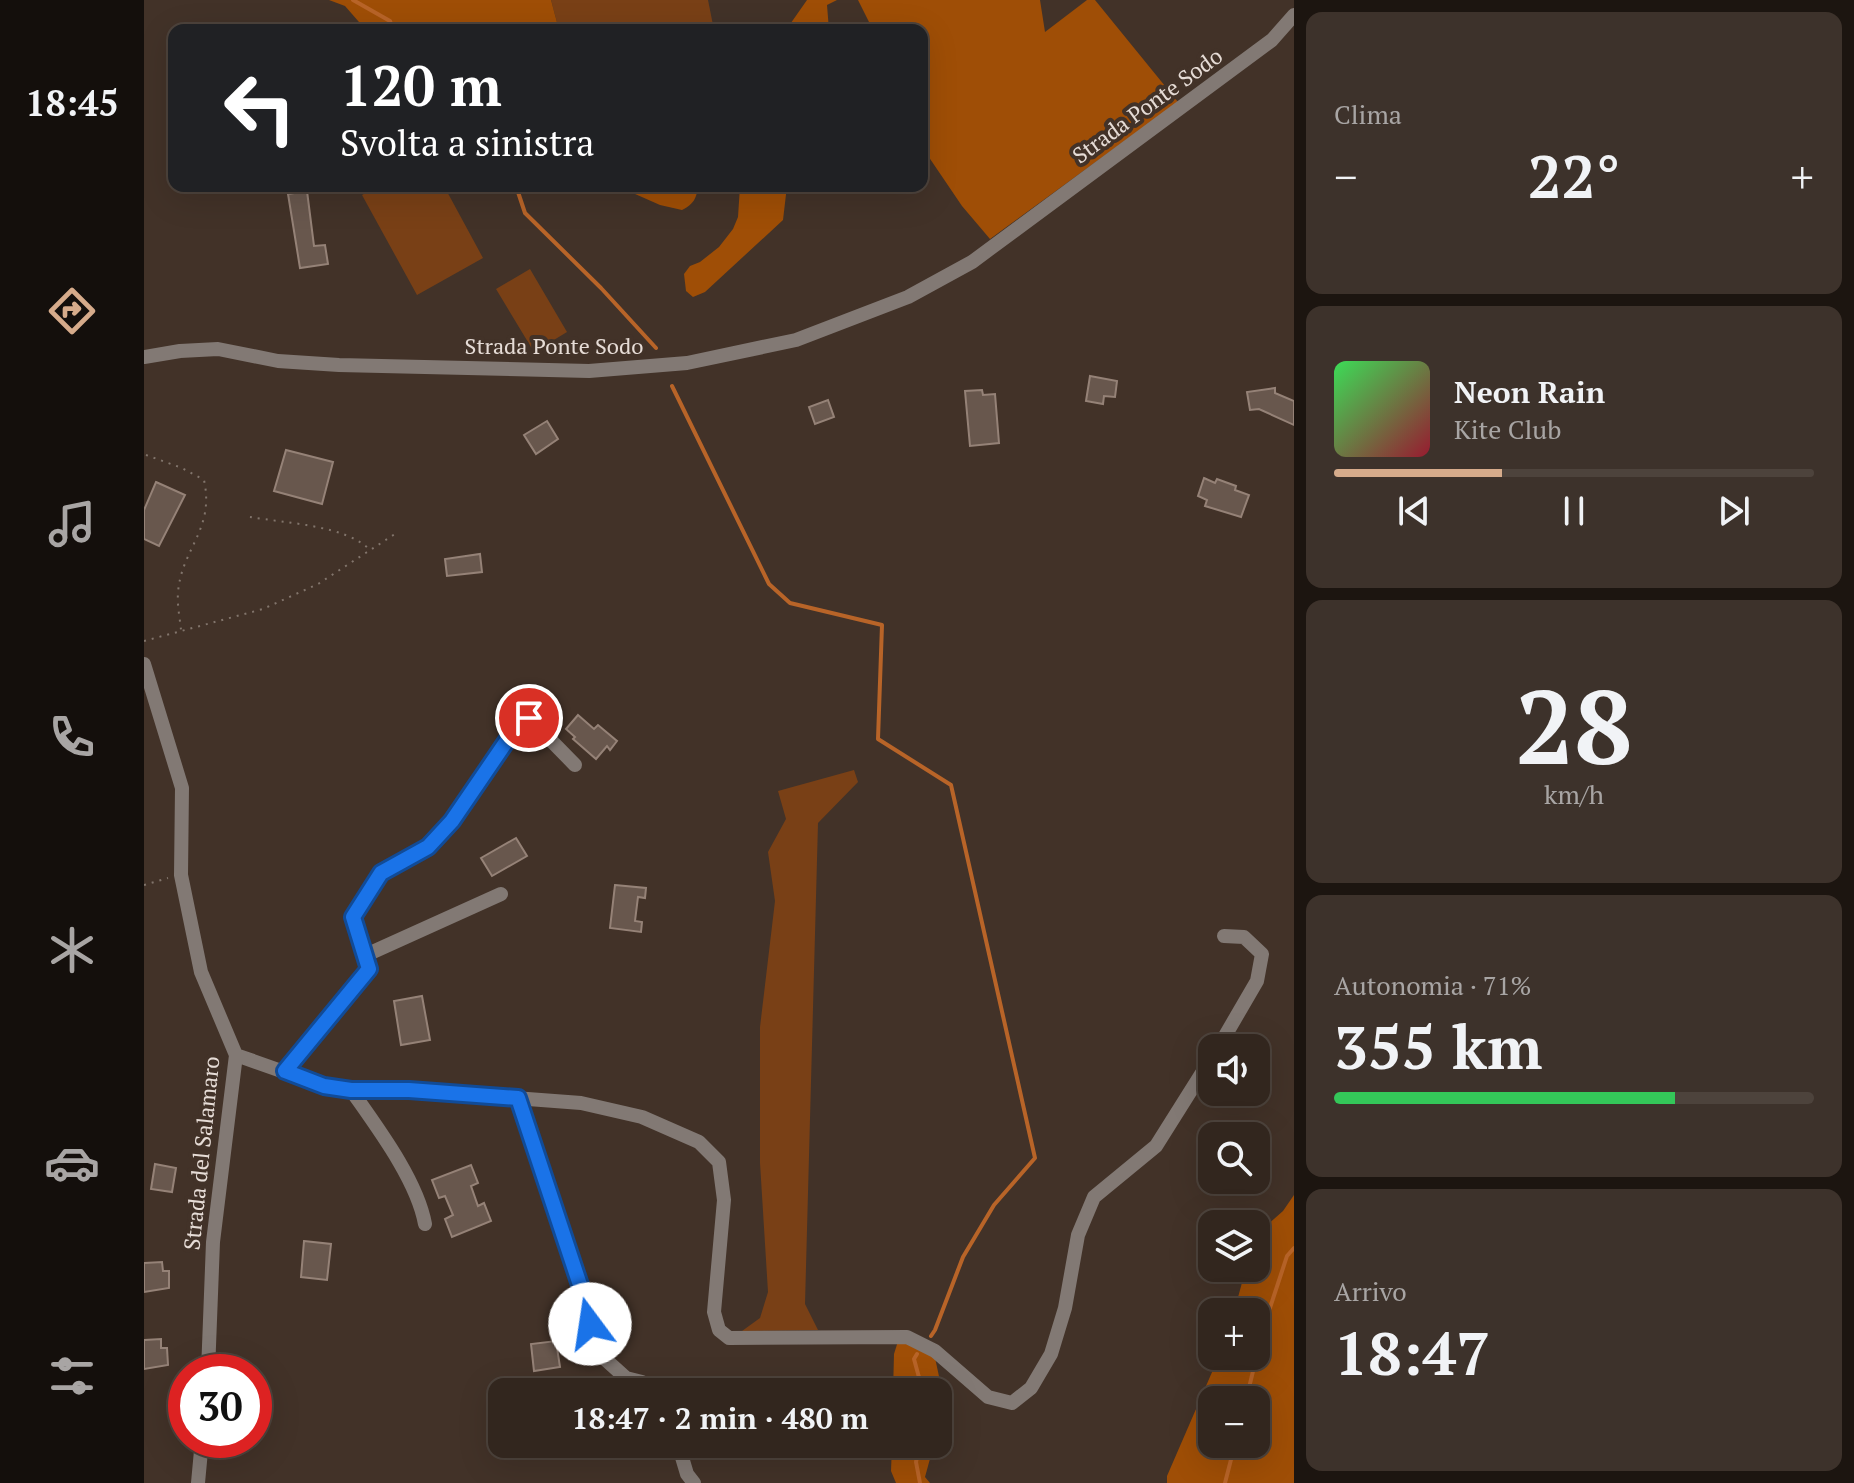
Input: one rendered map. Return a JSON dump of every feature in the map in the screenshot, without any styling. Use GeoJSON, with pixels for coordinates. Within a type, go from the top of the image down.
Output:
{"type":"FeatureCollection","features":[{"type":"Feature","properties":{"kind":"street","name":"Strada Ponte Sodo"},"geometry":{"type":"LineString","coordinates":[[144,357],[218,349],[278,361],[339,365],[589,371],[687,363],[796,340],[908,297],[972,262],[1272,40],[1294,15]]}},
{"type":"Feature","properties":{"kind":"street","name":"Strada del Salamaro"},"geometry":{"type":"LineString","coordinates":[[144,664],[182,788],[181,875],[201,972],[236,1055],[213,1242],[209,1354]]}},
{"type":"Feature","properties":{"kind":"street"},"geometry":{"type":"LineString","coordinates":[[285,1071],[369,969],[353,917],[363,899],[381,873],[428,847],[452,821],[521,720],[529,718],[575,765]]}},
{"type":"Feature","properties":{"kind":"street"},"geometry":{"type":"LineString","coordinates":[[366,955],[501,894]]}},
{"type":"Feature","properties":{"kind":"street"},"geometry":{"type":"LineString","coordinates":[[1224,936],[1244,937],[1262,954],[1257,981],[1226,1034]]}},
{"type":"Feature","properties":{"kind":"street"},"geometry":{"type":"LineString","coordinates":[[236,1055],[324,1086],[351,1090],[409,1090],[581,1103],[642,1117],[699,1142],[719,1162],[724,1200],[714,1312],[719,1330],[729,1338],[907,1337],[935,1351],[988,1397],[1012,1403],[1031,1388],[1051,1354],[1065,1308],[1078,1235],[1094,1197],[1156,1146],[1198,1079]]}},
{"type":"Feature","properties":{"kind":"street"},"geometry":{"type":"LineString","coordinates":[[351,1090],[378,1128],[421,1204],[425,1224]]}},
{"type":"Feature","properties":{"kind":"street"},"geometry":{"type":"LineString","coordinates":[[518,1098],[584,1297],[595,1350],[626,1378]]}},
{"type":"Feature","properties":{"kind":"street"},"geometry":{"type":"LineString","coordinates":[[198,1483],[200,1458]]}},
{"type":"Feature","properties":{"kind":"street"},"geometry":{"type":"LineString","coordinates":[[682,1458],[687,1474],[694,1483]]}},
{"type":"Feature","properties":{"kind":"path"},"geometry":{"type":"LineString","coordinates":[[146,455],[204,480],[208,498],[204,526],[185,565],[178,593],[181,632]]}},
{"type":"Feature","properties":{"kind":"path"},"geometry":{"type":"LineString","coordinates":[[250,517],[359,539],[371,551]]}},
{"type":"Feature","properties":{"kind":"path"},"geometry":{"type":"LineString","coordinates":[[144,641],[263,609],[318,584],[398,532]]}},
{"type":"Feature","properties":{"kind":"path"},"geometry":{"type":"LineString","coordinates":[[144,885],[181,875]]}},
{"type":"Feature","properties":{"kind":"shaded area"},"geometry":{"type":"Polygon","coordinates":[[[329,0],[551,0],[557,24],[361,24],[345,6],[329,0]]]}},
{"type":"Feature","properties":{"kind":"shaded area"},"geometry":{"type":"Polygon","coordinates":[[[551,0],[708,0],[713,24],[557,24],[551,0]]]}},
{"type":"Feature","properties":{"kind":"shaded area"},"geometry":{"type":"Polygon","coordinates":[[[807,0],[837,0],[827,5],[829,24],[790,24],[807,0]]]}},
{"type":"Feature","properties":{"kind":"shaded area"},"geometry":{"type":"Polygon","coordinates":[[[858,0],[1040,0],[1045,32],[1087,0],[1095,0],[1178,102],[990,239],[962,206],[928,156],[928,24],[870,24],[858,0]]]}},
{"type":"Feature","properties":{"kind":"shaded area"},"geometry":{"type":"Polygon","coordinates":[[[367,192],[447,192],[483,258],[417,295],[362,195],[367,192]]]}},
{"type":"Feature","properties":{"kind":"shaded area"},"geometry":{"type":"Polygon","coordinates":[[[631,192],[697,192],[694,201],[682,210],[660,205],[631,192]]]}},
{"type":"Feature","properties":{"kind":"shaded area"},"geometry":{"type":"Polygon","coordinates":[[[740,192],[786,192],[783,220],[705,292],[693,297],[686,291],[684,274],[690,266],[719,247],[738,217],[740,192]]]}},
{"type":"Feature","properties":{"kind":"shaded area"},"geometry":{"type":"Polygon","coordinates":[[[530,269],[567,332],[534,352],[496,289],[530,269]]]}},
{"type":"Feature","properties":{"kind":"shaded area"},"geometry":{"type":"Polygon","coordinates":[[[854,770],[858,782],[818,823],[805,1304],[818,1330],[742,1331],[760,1318],[768,1292],[760,1163],[760,1027],[775,901],[768,852],[786,819],[778,791],[854,770]]]}},
{"type":"Feature","properties":{"kind":"shaded area"},"geometry":{"type":"Polygon","coordinates":[[[1294,1195],[1294,1483],[1167,1483],[1167,1476],[1198,1404],[1198,1458],[1270,1458],[1270,1386],[1206,1386],[1213,1370],[1270,1370],[1270,1298],[1238,1298],[1242,1282],[1270,1282],[1270,1223],[1294,1195]]]}},
{"type":"Feature","properties":{"kind":"shaded area"},"geometry":{"type":"Polygon","coordinates":[[[899,1338],[934,1353],[939,1378],[893,1378],[894,1354],[899,1338]]]}},
{"type":"Feature","properties":{"kind":"shaded area"},"geometry":{"type":"Polygon","coordinates":[[[891,1458],[930,1458],[925,1477],[930,1483],[896,1483],[891,1471],[891,1458]]]}},
{"type":"Feature","properties":{"kind":"building"},"geometry":{"type":"Polygon","coordinates":[[[307,192],[314,246],[325,245],[328,264],[300,268],[288,194],[307,192]]]}},
{"type":"Feature","properties":{"kind":"building"},"geometry":{"type":"Polygon","coordinates":[[[1090,376],[1117,381],[1115,397],[1104,396],[1103,404],[1086,401],[1090,376]]]}},
{"type":"Feature","properties":{"kind":"building"},"geometry":{"type":"Polygon","coordinates":[[[1275,388],[1275,393],[1294,401],[1294,425],[1259,409],[1250,410],[1247,392],[1275,388]]]}},
{"type":"Feature","properties":{"kind":"building"},"geometry":{"type":"Polygon","coordinates":[[[982,390],[983,395],[995,394],[999,443],[970,446],[965,391],[982,390]]]}},
{"type":"Feature","properties":{"kind":"building"},"geometry":{"type":"Polygon","coordinates":[[[828,400],[834,417],[815,424],[809,407],[828,400]]]}},
{"type":"Feature","properties":{"kind":"building"},"geometry":{"type":"Polygon","coordinates":[[[547,421],[558,439],[536,454],[524,435],[547,421]]]}},
{"type":"Feature","properties":{"kind":"building"},"geometry":{"type":"Polygon","coordinates":[[[286,450],[333,462],[322,504],[274,491],[286,450]]]}},
{"type":"Feature","properties":{"kind":"building"},"geometry":{"type":"Polygon","coordinates":[[[1204,478],[1236,486],[1235,490],[1249,495],[1241,517],[1205,506],[1207,500],[1198,496],[1204,478]]]}},
{"type":"Feature","properties":{"kind":"building"},"geometry":{"type":"Polygon","coordinates":[[[156,482],[185,495],[159,546],[144,539],[144,510],[156,482]]]}},
{"type":"Feature","properties":{"kind":"building"},"geometry":{"type":"Polygon","coordinates":[[[480,554],[482,572],[447,576],[445,559],[480,554]]]}},
{"type":"Feature","properties":{"kind":"building"},"geometry":{"type":"Polygon","coordinates":[[[578,715],[594,729],[598,725],[617,741],[610,750],[607,746],[596,759],[566,729],[578,715]]]}},
{"type":"Feature","properties":{"kind":"building"},"geometry":{"type":"Polygon","coordinates":[[[516,838],[527,856],[492,876],[481,858],[516,838]]]}},
{"type":"Feature","properties":{"kind":"building"},"geometry":{"type":"Polygon","coordinates":[[[615,885],[646,888],[645,898],[638,897],[635,921],[642,922],[641,932],[610,928],[615,885]]]}},
{"type":"Feature","properties":{"kind":"building"},"geometry":{"type":"Polygon","coordinates":[[[422,996],[430,1040],[401,1045],[394,1001],[422,996]]]}},
{"type":"Feature","properties":{"kind":"building"},"geometry":{"type":"Polygon","coordinates":[[[155,1164],[176,1168],[172,1192],[151,1189],[155,1164]]]}},
{"type":"Feature","properties":{"kind":"building"},"geometry":{"type":"Polygon","coordinates":[[[471,1165],[478,1183],[471,1186],[478,1206],[484,1203],[491,1221],[452,1237],[445,1219],[453,1215],[445,1196],[439,1198],[432,1180],[471,1165]]]}},
{"type":"Feature","properties":{"kind":"building"},"geometry":{"type":"Polygon","coordinates":[[[304,1241],[331,1244],[327,1280],[301,1277],[304,1241]]]}},
{"type":"Feature","properties":{"kind":"building"},"geometry":{"type":"Polygon","coordinates":[[[162,1262],[163,1271],[169,1271],[169,1288],[144,1292],[144,1263],[162,1262]]]}},
{"type":"Feature","properties":{"kind":"building"},"geometry":{"type":"Polygon","coordinates":[[[161,1339],[161,1348],[167,1348],[168,1365],[144,1369],[144,1340],[161,1339]]]}},
{"type":"Feature","properties":{"kind":"building"},"geometry":{"type":"Polygon","coordinates":[[[556,1341],[560,1367],[534,1371],[531,1344],[556,1341]]]}},
{"type":"Feature","properties":{"kind":"waterway"},"geometry":{"type":"LineString","coordinates":[[353,0],[391,24]]}},
{"type":"Feature","properties":{"kind":"waterway"},"geometry":{"type":"LineString","coordinates":[[518,192],[525,213],[656,348]]}},
{"type":"Feature","properties":{"kind":"waterway"},"geometry":{"type":"LineString","coordinates":[[672,386],[769,584],[790,603],[882,625],[878,739],[951,785],[1035,1158],[994,1205],[963,1257],[931,1336]]}},
{"type":"Feature","properties":{"kind":"waterway"},"geometry":{"type":"LineString","coordinates":[[1249,1386],[1264,1326],[1287,1256],[1294,1248]]}},
{"type":"Feature","properties":{"kind":"waterway"},"geometry":{"type":"LineString","coordinates":[[917,1354],[914,1359],[919,1378]]}},
{"type":"Feature","properties":{"kind":"waterway"},"geometry":{"type":"LineString","coordinates":[[917,1458],[920,1483]]}},
{"type":"Feature","properties":{"kind":"waterway"},"geometry":{"type":"LineString","coordinates":[[1225,1483],[1231,1458]]}},
{"type":"Feature","properties":{"kind":"route"},"geometry":{"type":"LineString","coordinates":[[529,718],[521,720],[452,821],[428,847],[381,873],[363,899],[353,917],[369,969],[285,1071],[324,1086],[351,1090],[409,1090],[518,1098],[584,1297],[590,1324]]}}]}
